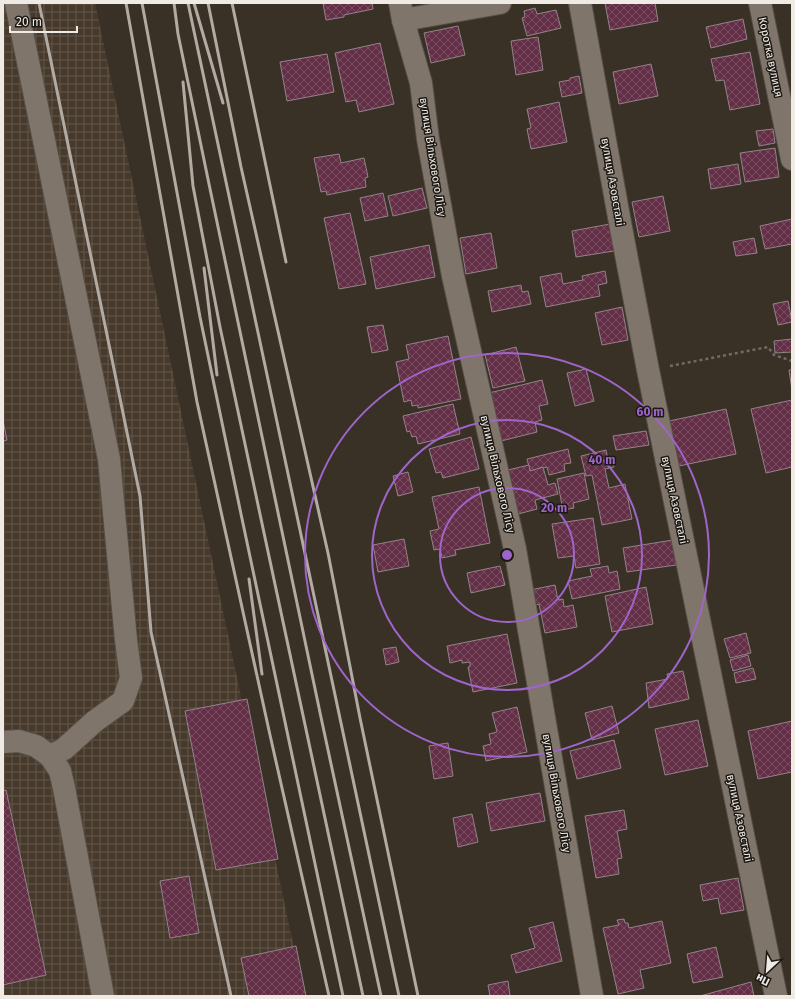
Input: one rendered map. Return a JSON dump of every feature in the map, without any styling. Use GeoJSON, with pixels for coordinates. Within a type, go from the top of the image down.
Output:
{"type":"FeatureCollection","features":[{"type":"Feature","properties":{"kind":"street"},"geometry":{"type":"LineString","coordinates":[[16,3],[109,459],[131,678],[123,700],[95,721],[64,749],[50,756]]}},
{"type":"Feature","properties":{"kind":"street"},"geometry":{"type":"LineString","coordinates":[[402,12],[500,3]]}},
{"type":"Feature","properties":{"kind":"street","name":"вулиця Азовсталі"},"geometry":{"type":"LineString","coordinates":[[580,3],[648,370],[776,996]]}},
{"type":"Feature","properties":{"kind":"street","name":"Коротка вулиця"},"geometry":{"type":"LineString","coordinates":[[760,3],[792,159]]}},
{"type":"Feature","properties":{"kind":"street","name":"вулиця Вільхового Лісу"},"geometry":{"type":"LineString","coordinates":[[402,12],[421,83],[428,139],[453,276],[515,549],[592,996]]}},
{"type":"Feature","properties":{"kind":"street"},"geometry":{"type":"LineString","coordinates":[[3,742],[19,741],[36,746],[50,756],[60,771],[103,996]]}},
{"type":"Feature","properties":{"kind":"path"},"geometry":{"type":"LineString","coordinates":[[648,370],[768,347],[774,355],[792,361]]}},
{"type":"Feature","properties":{"kind":"shaded area"},"geometry":{"type":"Polygon","coordinates":[[[3,3],[95,3],[304,996],[3,996],[3,3]]]}},
{"type":"Feature","properties":{"kind":"building"},"geometry":{"type":"Polygon","coordinates":[[[323,3],[372,3],[373,9],[326,20],[323,3]]]}},
{"type":"Feature","properties":{"kind":"building"},"geometry":{"type":"Polygon","coordinates":[[[605,3],[655,3],[658,21],[610,30],[605,3]]]}},
{"type":"Feature","properties":{"kind":"building"},"geometry":{"type":"Polygon","coordinates":[[[535,8],[537,14],[556,10],[561,28],[527,36],[522,18],[525,17],[524,11],[535,8]]]}},
{"type":"Feature","properties":{"kind":"building"},"geometry":{"type":"Polygon","coordinates":[[[743,19],[747,39],[711,48],[706,27],[743,19]]]}},
{"type":"Feature","properties":{"kind":"building"},"geometry":{"type":"Polygon","coordinates":[[[458,26],[465,55],[431,63],[424,33],[458,26]]]}},
{"type":"Feature","properties":{"kind":"building"},"geometry":{"type":"Polygon","coordinates":[[[538,37],[543,70],[516,75],[511,41],[538,37]]]}},
{"type":"Feature","properties":{"kind":"building"},"geometry":{"type":"Polygon","coordinates":[[[380,43],[394,104],[359,112],[356,100],[346,102],[335,53],[380,43]]]}},
{"type":"Feature","properties":{"kind":"building"},"geometry":{"type":"Polygon","coordinates":[[[750,52],[760,104],[730,110],[724,80],[716,81],[711,59],[750,52]]]}},
{"type":"Feature","properties":{"kind":"building"},"geometry":{"type":"Polygon","coordinates":[[[327,54],[334,92],[287,101],[280,62],[327,54]]]}},
{"type":"Feature","properties":{"kind":"building"},"geometry":{"type":"Polygon","coordinates":[[[651,64],[658,96],[619,104],[613,72],[651,64]]]}},
{"type":"Feature","properties":{"kind":"building"},"geometry":{"type":"Polygon","coordinates":[[[579,76],[582,93],[562,97],[559,82],[570,80],[570,78],[579,76]]]}},
{"type":"Feature","properties":{"kind":"building"},"geometry":{"type":"Polygon","coordinates":[[[559,102],[567,142],[531,149],[527,129],[531,128],[527,109],[559,102]]]}},
{"type":"Feature","properties":{"kind":"building"},"geometry":{"type":"Polygon","coordinates":[[[773,129],[775,143],[759,146],[756,131],[773,129]]]}},
{"type":"Feature","properties":{"kind":"building"},"geometry":{"type":"Polygon","coordinates":[[[775,148],[779,177],[745,182],[740,153],[775,148]]]}},
{"type":"Feature","properties":{"kind":"building"},"geometry":{"type":"Polygon","coordinates":[[[339,154],[341,163],[364,158],[368,177],[365,178],[366,187],[327,195],[326,191],[321,192],[314,158],[339,154]]]}},
{"type":"Feature","properties":{"kind":"building"},"geometry":{"type":"Polygon","coordinates":[[[738,164],[741,184],[711,189],[708,169],[738,164]]]}},
{"type":"Feature","properties":{"kind":"building"},"geometry":{"type":"Polygon","coordinates":[[[422,188],[427,208],[393,216],[388,196],[422,188]]]}},
{"type":"Feature","properties":{"kind":"building"},"geometry":{"type":"Polygon","coordinates":[[[383,193],[388,216],[365,221],[360,198],[383,193]]]}},
{"type":"Feature","properties":{"kind":"building"},"geometry":{"type":"Polygon","coordinates":[[[663,196],[670,231],[639,237],[632,202],[663,196]]]}},
{"type":"Feature","properties":{"kind":"building"},"geometry":{"type":"Polygon","coordinates":[[[350,213],[366,284],[339,289],[324,218],[350,213]]]}},
{"type":"Feature","properties":{"kind":"building"},"geometry":{"type":"Polygon","coordinates":[[[792,219],[792,244],[765,249],[760,226],[792,219]]]}},
{"type":"Feature","properties":{"kind":"building"},"geometry":{"type":"Polygon","coordinates":[[[610,224],[614,251],[576,257],[572,231],[610,224]]]}},
{"type":"Feature","properties":{"kind":"building"},"geometry":{"type":"Polygon","coordinates":[[[491,233],[497,268],[466,274],[460,238],[491,233]]]}},
{"type":"Feature","properties":{"kind":"building"},"geometry":{"type":"Polygon","coordinates":[[[754,238],[757,253],[736,256],[733,242],[754,238]]]}},
{"type":"Feature","properties":{"kind":"building"},"geometry":{"type":"Polygon","coordinates":[[[429,245],[435,277],[376,289],[370,257],[429,245]]]}},
{"type":"Feature","properties":{"kind":"building"},"geometry":{"type":"Polygon","coordinates":[[[605,271],[607,283],[598,285],[600,296],[546,307],[540,277],[561,273],[563,284],[583,280],[582,276],[605,271]]]}},
{"type":"Feature","properties":{"kind":"building"},"geometry":{"type":"Polygon","coordinates":[[[521,285],[522,292],[528,291],[531,304],[492,312],[488,291],[521,285]]]}},
{"type":"Feature","properties":{"kind":"building"},"geometry":{"type":"Polygon","coordinates":[[[788,301],[792,322],[778,325],[773,304],[788,301]]]}},
{"type":"Feature","properties":{"kind":"building"},"geometry":{"type":"Polygon","coordinates":[[[622,307],[628,340],[602,345],[595,313],[622,307]]]}},
{"type":"Feature","properties":{"kind":"building"},"geometry":{"type":"Polygon","coordinates":[[[383,325],[388,350],[372,353],[367,327],[383,325]]]}},
{"type":"Feature","properties":{"kind":"building"},"geometry":{"type":"Polygon","coordinates":[[[448,336],[461,399],[418,408],[418,405],[412,406],[411,400],[404,402],[396,362],[409,359],[406,345],[448,336]]]}},
{"type":"Feature","properties":{"kind":"building"},"geometry":{"type":"Polygon","coordinates":[[[792,339],[792,352],[775,353],[774,341],[792,339]]]}},
{"type":"Feature","properties":{"kind":"building"},"geometry":{"type":"Polygon","coordinates":[[[516,347],[525,381],[493,388],[485,355],[516,347]]]}},
{"type":"Feature","properties":{"kind":"building"},"geometry":{"type":"Polygon","coordinates":[[[586,369],[594,401],[575,406],[567,373],[586,369]]]}},
{"type":"Feature","properties":{"kind":"building"},"geometry":{"type":"Polygon","coordinates":[[[789,370],[792,370],[792,390],[789,370]]]}},
{"type":"Feature","properties":{"kind":"building"},"geometry":{"type":"Polygon","coordinates":[[[542,380],[548,404],[539,406],[542,420],[535,422],[537,432],[501,441],[489,393],[542,380]]]}},
{"type":"Feature","properties":{"kind":"building"},"geometry":{"type":"Polygon","coordinates":[[[792,400],[792,467],[766,473],[751,409],[792,400]]]}},
{"type":"Feature","properties":{"kind":"building"},"geometry":{"type":"Polygon","coordinates":[[[453,404],[460,434],[418,444],[416,436],[412,437],[410,431],[407,432],[403,416],[453,404]]]}},
{"type":"Feature","properties":{"kind":"building"},"geometry":{"type":"Polygon","coordinates":[[[726,409],[736,454],[679,466],[669,421],[726,409]]]}},
{"type":"Feature","properties":{"kind":"building"},"geometry":{"type":"Polygon","coordinates":[[[3,421],[7,440],[3,441],[3,421]]]}},
{"type":"Feature","properties":{"kind":"building"},"geometry":{"type":"Polygon","coordinates":[[[646,431],[649,445],[616,450],[613,436],[646,431]]]}},
{"type":"Feature","properties":{"kind":"building"},"geometry":{"type":"Polygon","coordinates":[[[471,437],[479,469],[443,478],[441,472],[436,473],[429,449],[471,437]]]}},
{"type":"Feature","properties":{"kind":"building"},"geometry":{"type":"Polygon","coordinates":[[[568,449],[571,463],[564,464],[565,471],[549,475],[547,467],[530,471],[527,459],[568,449]]]}},
{"type":"Feature","properties":{"kind":"building"},"geometry":{"type":"Polygon","coordinates":[[[606,450],[608,460],[612,459],[614,467],[605,469],[609,488],[625,484],[632,519],[602,525],[592,475],[586,476],[581,456],[606,450]]]}},
{"type":"Feature","properties":{"kind":"building"},"geometry":{"type":"Polygon","coordinates":[[[529,465],[530,471],[543,467],[548,485],[555,483],[558,494],[535,500],[537,509],[518,514],[508,470],[529,465]]]}},
{"type":"Feature","properties":{"kind":"building"},"geometry":{"type":"Polygon","coordinates":[[[408,472],[413,492],[398,496],[393,476],[408,472]]]}},
{"type":"Feature","properties":{"kind":"building"},"geometry":{"type":"Polygon","coordinates":[[[584,473],[589,499],[573,503],[574,508],[563,510],[557,479],[584,473]]]}},
{"type":"Feature","properties":{"kind":"building"},"geometry":{"type":"Polygon","coordinates":[[[479,487],[490,543],[455,550],[456,555],[442,558],[440,549],[434,550],[430,531],[439,529],[432,497],[479,487]]]}},
{"type":"Feature","properties":{"kind":"building"},"geometry":{"type":"Polygon","coordinates":[[[593,518],[600,564],[576,568],[574,556],[558,558],[552,524],[593,518]]]}},
{"type":"Feature","properties":{"kind":"building"},"geometry":{"type":"Polygon","coordinates":[[[404,539],[409,566],[378,572],[373,545],[404,539]]]}},
{"type":"Feature","properties":{"kind":"building"},"geometry":{"type":"Polygon","coordinates":[[[673,540],[676,565],[627,572],[623,548],[673,540]]]}},
{"type":"Feature","properties":{"kind":"building"},"geometry":{"type":"Polygon","coordinates":[[[500,566],[505,585],[471,593],[467,573],[500,566]]]}},
{"type":"Feature","properties":{"kind":"building"},"geometry":{"type":"Polygon","coordinates":[[[608,566],[609,573],[617,571],[620,589],[572,599],[568,581],[592,576],[590,569],[608,566]]]}},
{"type":"Feature","properties":{"kind":"building"},"geometry":{"type":"Polygon","coordinates":[[[555,585],[558,600],[563,599],[564,607],[573,605],[577,627],[545,633],[539,604],[533,606],[530,590],[555,585]]]}},
{"type":"Feature","properties":{"kind":"building"},"geometry":{"type":"Polygon","coordinates":[[[646,587],[653,624],[612,632],[605,596],[646,587]]]}},
{"type":"Feature","properties":{"kind":"building"},"geometry":{"type":"Polygon","coordinates":[[[746,633],[751,653],[730,658],[724,639],[746,633]]]}},
{"type":"Feature","properties":{"kind":"building"},"geometry":{"type":"Polygon","coordinates":[[[507,634],[517,683],[473,692],[468,667],[470,667],[470,662],[462,663],[462,660],[450,663],[447,646],[507,634]]]}},
{"type":"Feature","properties":{"kind":"building"},"geometry":{"type":"Polygon","coordinates":[[[396,647],[399,662],[386,665],[383,649],[396,647]]]}},
{"type":"Feature","properties":{"kind":"building"},"geometry":{"type":"Polygon","coordinates":[[[748,655],[751,666],[733,671],[730,660],[748,655]]]}},
{"type":"Feature","properties":{"kind":"building"},"geometry":{"type":"Polygon","coordinates":[[[753,668],[756,679],[736,683],[734,673],[753,668]]]}},
{"type":"Feature","properties":{"kind":"building"},"geometry":{"type":"Polygon","coordinates":[[[683,671],[689,699],[649,708],[646,683],[668,679],[667,674],[683,671]]]}},
{"type":"Feature","properties":{"kind":"building"},"geometry":{"type":"Polygon","coordinates":[[[247,699],[278,859],[216,870],[185,711],[247,699]]]}},
{"type":"Feature","properties":{"kind":"building"},"geometry":{"type":"Polygon","coordinates":[[[612,706],[619,733],[592,740],[585,713],[612,706]]]}},
{"type":"Feature","properties":{"kind":"building"},"geometry":{"type":"Polygon","coordinates":[[[517,707],[527,752],[486,761],[483,746],[491,744],[489,734],[497,732],[492,713],[517,707]]]}},
{"type":"Feature","properties":{"kind":"building"},"geometry":{"type":"Polygon","coordinates":[[[698,720],[708,766],[665,775],[655,729],[698,720]]]}},
{"type":"Feature","properties":{"kind":"building"},"geometry":{"type":"Polygon","coordinates":[[[792,721],[792,772],[758,779],[748,731],[792,721]]]}},
{"type":"Feature","properties":{"kind":"building"},"geometry":{"type":"Polygon","coordinates":[[[614,740],[621,768],[577,779],[570,751],[614,740]]]}},
{"type":"Feature","properties":{"kind":"building"},"geometry":{"type":"Polygon","coordinates":[[[448,743],[453,776],[434,779],[429,746],[448,743]]]}},
{"type":"Feature","properties":{"kind":"building"},"geometry":{"type":"Polygon","coordinates":[[[6,790],[46,975],[3,985],[3,791],[6,790]]]}},
{"type":"Feature","properties":{"kind":"building"},"geometry":{"type":"Polygon","coordinates":[[[540,793],[545,821],[491,831],[486,803],[540,793]]]}},
{"type":"Feature","properties":{"kind":"building"},"geometry":{"type":"Polygon","coordinates":[[[624,810],[627,829],[617,831],[622,858],[617,859],[619,874],[596,878],[585,816],[624,810]]]}},
{"type":"Feature","properties":{"kind":"building"},"geometry":{"type":"Polygon","coordinates":[[[472,814],[478,842],[458,847],[453,818],[472,814]]]}},
{"type":"Feature","properties":{"kind":"building"},"geometry":{"type":"Polygon","coordinates":[[[189,876],[199,933],[170,938],[160,881],[189,876]]]}},
{"type":"Feature","properties":{"kind":"building"},"geometry":{"type":"Polygon","coordinates":[[[738,878],[744,910],[721,914],[718,898],[703,901],[700,885],[738,878]]]}},
{"type":"Feature","properties":{"kind":"building"},"geometry":{"type":"Polygon","coordinates":[[[624,919],[625,923],[628,923],[629,928],[662,921],[671,963],[640,970],[644,988],[618,994],[603,928],[619,925],[617,920],[624,919]]]}},
{"type":"Feature","properties":{"kind":"building"},"geometry":{"type":"Polygon","coordinates":[[[553,922],[562,961],[516,973],[511,955],[535,948],[529,928],[553,922]]]}},
{"type":"Feature","properties":{"kind":"building"},"geometry":{"type":"Polygon","coordinates":[[[296,946],[306,996],[249,996],[241,958],[296,946]]]}},
{"type":"Feature","properties":{"kind":"building"},"geometry":{"type":"Polygon","coordinates":[[[716,947],[723,977],[693,983],[687,954],[716,947]]]}},
{"type":"Feature","properties":{"kind":"building"},"geometry":{"type":"Polygon","coordinates":[[[508,981],[510,996],[490,996],[488,985],[508,981]]]}},
{"type":"Feature","properties":{"kind":"building"},"geometry":{"type":"Polygon","coordinates":[[[751,982],[754,996],[700,996],[751,982]]]}},
{"type":"Feature","properties":{"kind":"railway"},"geometry":{"type":"LineString","coordinates":[[39,3],[140,496],[151,632],[231,996]]}},
{"type":"Feature","properties":{"kind":"railway"},"geometry":{"type":"LineString","coordinates":[[126,3],[197,402],[329,996]]}},
{"type":"Feature","properties":{"kind":"railway"},"geometry":{"type":"LineString","coordinates":[[142,3],[200,317],[343,996]]}},
{"type":"Feature","properties":{"kind":"railway"},"geometry":{"type":"LineString","coordinates":[[174,3],[178,34],[209,184],[381,996]]}},
{"type":"Feature","properties":{"kind":"railway"},"geometry":{"type":"LineString","coordinates":[[188,3],[399,996]]}},
{"type":"Feature","properties":{"kind":"railway"},"geometry":{"type":"LineString","coordinates":[[194,3],[223,103]]}},
{"type":"Feature","properties":{"kind":"railway"},"geometry":{"type":"LineString","coordinates":[[208,3],[241,167],[328,553],[360,718],[418,996]]}},
{"type":"Feature","properties":{"kind":"railway"},"geometry":{"type":"LineString","coordinates":[[232,3],[286,262]]}},
{"type":"Feature","properties":{"kind":"railway"},"geometry":{"type":"LineString","coordinates":[[183,82],[193,186],[220,327],[363,996]]}},
{"type":"Feature","properties":{"kind":"railway"},"geometry":{"type":"LineString","coordinates":[[204,268],[217,375]]}},
{"type":"Feature","properties":{"kind":"railway"},"geometry":{"type":"LineString","coordinates":[[249,579],[262,674]]}}]}
